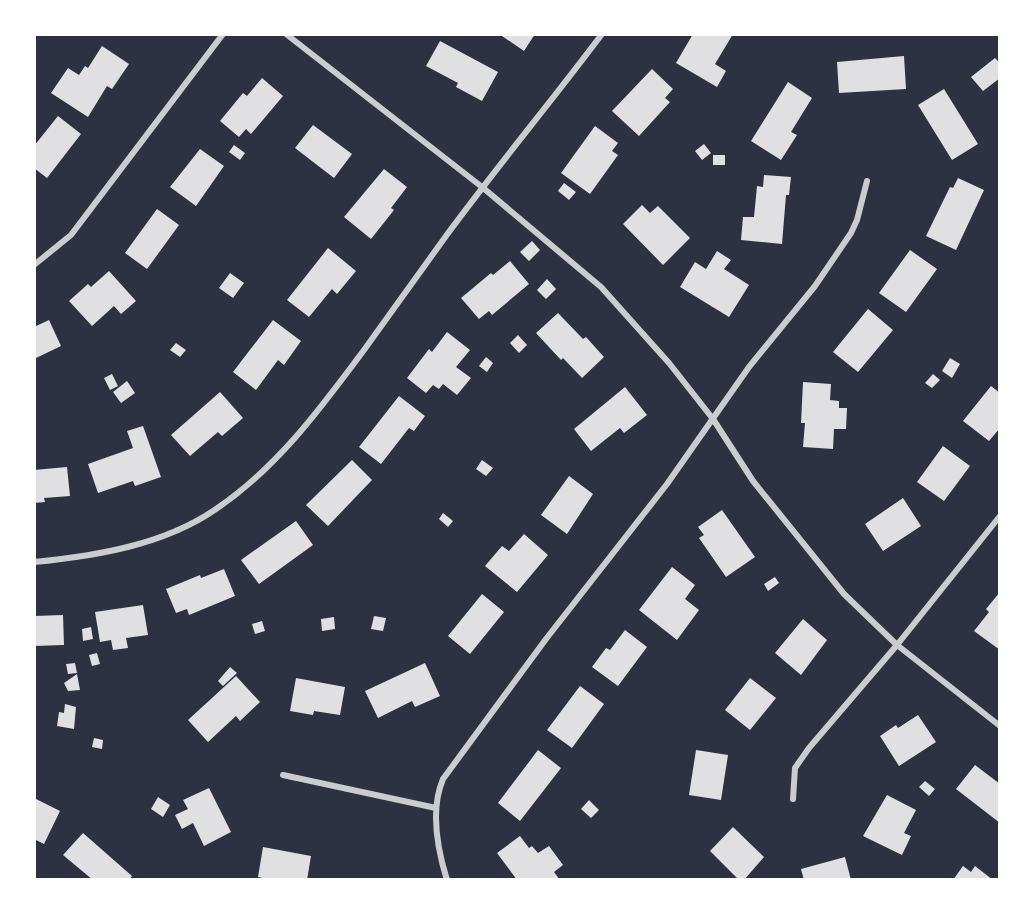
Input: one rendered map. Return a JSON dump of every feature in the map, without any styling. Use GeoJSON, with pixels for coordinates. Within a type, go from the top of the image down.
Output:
{"type":"FeatureCollection","features":[{"type":"Feature","properties":{"kind":"street"},"geometry":{"type":"LineString","coordinates":[[34,265],[71,235],[223,34]]}},
{"type":"Feature","properties":{"kind":"street"},"geometry":{"type":"LineString","coordinates":[[285,34],[482,187],[601,287],[669,363],[713,419],[753,481],[844,594],[897,645],[999,726]]}},
{"type":"Feature","properties":{"kind":"street"},"geometry":{"type":"LineString","coordinates":[[34,562],[61,560],[154,540],[179,530],[215,510],[253,482],[294,442],[343,379],[482,187],[602,34]]}},
{"type":"Feature","properties":{"kind":"street"},"geometry":{"type":"LineString","coordinates":[[447,879],[438,845],[436,808],[437,792],[443,779],[546,639],[667,484],[749,367],[815,286],[851,233],[857,220],[867,181]]}},
{"type":"Feature","properties":{"kind":"street"},"geometry":{"type":"LineString","coordinates":[[793,799],[795,768],[809,748],[897,645],[999,516]]}},
{"type":"Feature","properties":{"kind":"street"},"geometry":{"type":"LineString","coordinates":[[283,775],[436,808]]}},
{"type":"Feature","properties":{"kind":"building"},"geometry":{"type":"Polygon","coordinates":[[[499,34],[535,34],[524,51],[499,34]]]}},
{"type":"Feature","properties":{"kind":"building"},"geometry":{"type":"Polygon","coordinates":[[[693,34],[733,34],[715,64],[726,71],[717,87],[676,63],[693,34]]]}},
{"type":"Feature","properties":{"kind":"building"},"geometry":{"type":"Polygon","coordinates":[[[440,41],[498,72],[482,101],[456,87],[458,83],[426,66],[440,41]]]}},
{"type":"Feature","properties":{"kind":"building"},"geometry":{"type":"Polygon","coordinates":[[[102,46],[129,64],[112,89],[107,86],[88,117],[51,93],[68,68],[79,75],[85,66],[88,68],[102,46]]]}},
{"type":"Feature","properties":{"kind":"building"},"geometry":{"type":"Polygon","coordinates":[[[904,56],[906,89],[839,93],[837,62],[904,56]]]}},
{"type":"Feature","properties":{"kind":"building"},"geometry":{"type":"Polygon","coordinates":[[[995,58],[1000,63],[1000,78],[983,91],[971,77],[995,58]]]}},
{"type":"Feature","properties":{"kind":"building"},"geometry":{"type":"Polygon","coordinates":[[[652,69],[673,89],[665,98],[670,102],[639,136],[612,111],[652,69]]]}},
{"type":"Feature","properties":{"kind":"building"},"geometry":{"type":"Polygon","coordinates":[[[262,78],[283,96],[251,134],[246,129],[239,137],[220,121],[243,93],[247,96],[262,78]]]}},
{"type":"Feature","properties":{"kind":"building"},"geometry":{"type":"Polygon","coordinates":[[[788,82],[812,98],[791,132],[797,135],[781,160],[751,141],[788,82]]]}},
{"type":"Feature","properties":{"kind":"building"},"geometry":{"type":"Polygon","coordinates":[[[944,89],[978,144],[952,160],[918,105],[944,89]]]}},
{"type":"Feature","properties":{"kind":"building"},"geometry":{"type":"Polygon","coordinates":[[[58,116],[81,134],[47,178],[34,168],[34,146],[58,116]]]}},
{"type":"Feature","properties":{"kind":"building"},"geometry":{"type":"Polygon","coordinates":[[[313,125],[352,154],[334,178],[295,148],[313,125]]]}},
{"type":"Feature","properties":{"kind":"building"},"geometry":{"type":"Polygon","coordinates":[[[595,126],[618,143],[612,151],[618,155],[590,194],[561,173],[595,126]]]}},
{"type":"Feature","properties":{"kind":"building"},"geometry":{"type":"Polygon","coordinates":[[[704,144],[711,153],[702,160],[695,151],[704,144]]]}},
{"type":"Feature","properties":{"kind":"building"},"geometry":{"type":"Polygon","coordinates":[[[234,145],[245,153],[240,160],[229,152],[234,145]]]}},
{"type":"Feature","properties":{"kind":"building"},"geometry":{"type":"Polygon","coordinates":[[[200,149],[224,166],[196,206],[170,187],[200,149]]]}},
{"type":"Feature","properties":{"kind":"building"},"geometry":{"type":"Polygon","coordinates":[[[713,155],[725,155],[725,165],[713,165],[713,155]]]}},
{"type":"Feature","properties":{"kind":"building"},"geometry":{"type":"Polygon","coordinates":[[[384,169],[407,187],[391,208],[394,210],[371,239],[344,217],[384,169]]]}},
{"type":"Feature","properties":{"kind":"building"},"geometry":{"type":"Polygon","coordinates":[[[764,175],[791,177],[789,195],[786,195],[782,244],[741,240],[743,217],[754,217],[757,186],[763,187],[764,175]]]}},
{"type":"Feature","properties":{"kind":"building"},"geometry":{"type":"Polygon","coordinates":[[[958,178],[984,190],[956,250],[926,236],[950,187],[953,188],[958,178]]]}},
{"type":"Feature","properties":{"kind":"building"},"geometry":{"type":"Polygon","coordinates":[[[564,183],[576,192],[569,200],[558,191],[564,183]]]}},
{"type":"Feature","properties":{"kind":"building"},"geometry":{"type":"Polygon","coordinates":[[[642,205],[650,213],[658,206],[690,238],[663,265],[623,224],[642,205]]]}},
{"type":"Feature","properties":{"kind":"building"},"geometry":{"type":"Polygon","coordinates":[[[157,209],[179,225],[147,269],[125,253],[157,209]]]}},
{"type":"Feature","properties":{"kind":"building"},"geometry":{"type":"Polygon","coordinates":[[[532,241],[540,250],[529,261],[520,252],[532,241]]]}},
{"type":"Feature","properties":{"kind":"building"},"geometry":{"type":"Polygon","coordinates":[[[328,248],[356,271],[337,294],[332,289],[309,317],[287,300],[328,248]]]}},
{"type":"Feature","properties":{"kind":"building"},"geometry":{"type":"Polygon","coordinates":[[[910,250],[937,269],[906,312],[879,293],[910,250]]]}},
{"type":"Feature","properties":{"kind":"building"},"geometry":{"type":"Polygon","coordinates":[[[717,251],[731,260],[724,269],[749,285],[729,317],[680,287],[695,262],[706,269],[717,251]]]}},
{"type":"Feature","properties":{"kind":"building"},"geometry":{"type":"Polygon","coordinates":[[[510,261],[529,284],[492,315],[489,311],[479,319],[461,298],[491,273],[493,275],[510,261]]]}},
{"type":"Feature","properties":{"kind":"building"},"geometry":{"type":"Polygon","coordinates":[[[109,271],[136,301],[121,314],[114,306],[92,326],[69,301],[88,284],[91,287],[109,271]]]}},
{"type":"Feature","properties":{"kind":"building"},"geometry":{"type":"Polygon","coordinates":[[[230,273],[244,283],[233,298],[219,288],[230,273]]]}},
{"type":"Feature","properties":{"kind":"building"},"geometry":{"type":"Polygon","coordinates":[[[547,279],[556,289],[546,299],[537,290],[547,279]]]}},
{"type":"Feature","properties":{"kind":"building"},"geometry":{"type":"Polygon","coordinates":[[[868,309],[893,330],[858,372],[833,352],[868,309]]]}},
{"type":"Feature","properties":{"kind":"building"},"geometry":{"type":"Polygon","coordinates":[[[558,313],[583,339],[586,337],[604,357],[582,378],[563,358],[561,360],[536,333],[558,313]]]}},
{"type":"Feature","properties":{"kind":"building"},"geometry":{"type":"Polygon","coordinates":[[[49,320],[61,346],[34,359],[34,327],[49,320]]]}},
{"type":"Feature","properties":{"kind":"building"},"geometry":{"type":"Polygon","coordinates":[[[273,320],[301,341],[284,365],[278,360],[256,390],[233,372],[273,320]]]}},
{"type":"Feature","properties":{"kind":"building"},"geometry":{"type":"Polygon","coordinates":[[[447,332],[470,350],[456,367],[471,378],[457,395],[443,384],[439,389],[433,385],[426,393],[407,378],[429,349],[432,352],[447,332]]]}},
{"type":"Feature","properties":{"kind":"building"},"geometry":{"type":"Polygon","coordinates":[[[518,335],[527,345],[519,353],[510,343],[518,335]]]}},
{"type":"Feature","properties":{"kind":"building"},"geometry":{"type":"Polygon","coordinates":[[[176,343],[186,350],[180,357],[170,350],[176,343]]]}},
{"type":"Feature","properties":{"kind":"building"},"geometry":{"type":"Polygon","coordinates":[[[486,357],[493,363],[487,372],[479,366],[486,357]]]}},
{"type":"Feature","properties":{"kind":"building"},"geometry":{"type":"Polygon","coordinates":[[[950,358],[960,364],[952,378],[942,371],[950,358]]]}},
{"type":"Feature","properties":{"kind":"building"},"geometry":{"type":"Polygon","coordinates":[[[112,374],[118,386],[110,390],[104,378],[112,374]]]}},
{"type":"Feature","properties":{"kind":"building"},"geometry":{"type":"Polygon","coordinates":[[[933,374],[940,380],[932,388],[925,383],[933,374]]]}},
{"type":"Feature","properties":{"kind":"building"},"geometry":{"type":"Polygon","coordinates":[[[127,381],[135,393],[121,403],[113,392],[127,381]]]}},
{"type":"Feature","properties":{"kind":"building"},"geometry":{"type":"Polygon","coordinates":[[[803,382],[831,384],[830,400],[839,401],[839,408],[847,408],[846,429],[834,429],[833,449],[803,447],[805,423],[801,423],[803,382]]]}},
{"type":"Feature","properties":{"kind":"building"},"geometry":{"type":"Polygon","coordinates":[[[991,386],[1000,393],[1000,428],[989,441],[963,421],[991,386]]]}},
{"type":"Feature","properties":{"kind":"building"},"geometry":{"type":"Polygon","coordinates":[[[625,387],[647,415],[624,433],[620,428],[591,451],[574,429],[625,387]]]}},
{"type":"Feature","properties":{"kind":"building"},"geometry":{"type":"Polygon","coordinates":[[[220,392],[243,418],[222,436],[218,432],[190,456],[171,435],[220,392]]]}},
{"type":"Feature","properties":{"kind":"building"},"geometry":{"type":"Polygon","coordinates":[[[399,396],[425,416],[414,431],[409,428],[381,464],[359,447],[399,396]]]}},
{"type":"Feature","properties":{"kind":"building"},"geometry":{"type":"Polygon","coordinates":[[[143,426],[161,477],[135,486],[133,481],[98,493],[88,464],[133,448],[127,431],[143,426]]]}},
{"type":"Feature","properties":{"kind":"building"},"geometry":{"type":"Polygon","coordinates":[[[943,446],[970,466],[944,501],[917,482],[943,446]]]}},
{"type":"Feature","properties":{"kind":"building"},"geometry":{"type":"Polygon","coordinates":[[[352,460],[372,480],[328,526],[306,505],[352,460]]]}},
{"type":"Feature","properties":{"kind":"building"},"geometry":{"type":"Polygon","coordinates":[[[482,460],[493,468],[486,476],[476,469],[482,460]]]}},
{"type":"Feature","properties":{"kind":"building"},"geometry":{"type":"Polygon","coordinates":[[[67,467],[70,496],[44,498],[45,502],[34,503],[34,470],[67,467]]]}},
{"type":"Feature","properties":{"kind":"building"},"geometry":{"type":"Polygon","coordinates":[[[569,476],[593,494],[567,534],[541,515],[569,476]]]}},
{"type":"Feature","properties":{"kind":"building"},"geometry":{"type":"Polygon","coordinates":[[[903,498],[921,526],[883,551],[865,524],[903,498]]]}},
{"type":"Feature","properties":{"kind":"building"},"geometry":{"type":"Polygon","coordinates":[[[722,510],[755,557],[726,577],[699,538],[704,535],[698,527],[722,510]]]}},
{"type":"Feature","properties":{"kind":"building"},"geometry":{"type":"Polygon","coordinates":[[[443,513],[453,521],[448,527],[439,519],[443,513]]]}},
{"type":"Feature","properties":{"kind":"building"},"geometry":{"type":"Polygon","coordinates":[[[296,521],[313,545],[259,584],[241,560],[296,521]]]}},
{"type":"Feature","properties":{"kind":"building"},"geometry":{"type":"Polygon","coordinates":[[[524,534],[548,555],[517,592],[485,566],[502,546],[509,551],[524,534]]]}},
{"type":"Feature","properties":{"kind":"building"},"geometry":{"type":"Polygon","coordinates":[[[672,567],[695,585],[685,599],[699,610],[677,640],[639,610],[672,567]]]}},
{"type":"Feature","properties":{"kind":"building"},"geometry":{"type":"Polygon","coordinates":[[[224,569],[235,596],[189,615],[187,609],[176,613],[166,589],[200,575],[201,578],[224,569]]]}},
{"type":"Feature","properties":{"kind":"building"},"geometry":{"type":"Polygon","coordinates":[[[775,577],[779,583],[768,591],[764,584],[775,577]]]}},
{"type":"Feature","properties":{"kind":"building"},"geometry":{"type":"Polygon","coordinates":[[[1000,592],[1000,650],[974,631],[989,612],[986,609],[1000,592]]]}},
{"type":"Feature","properties":{"kind":"building"},"geometry":{"type":"Polygon","coordinates":[[[482,594],[504,612],[470,654],[448,636],[482,594]]]}},
{"type":"Feature","properties":{"kind":"building"},"geometry":{"type":"Polygon","coordinates":[[[143,605],[148,635],[126,638],[128,648],[113,650],[111,640],[100,642],[95,612],[143,605]]]}},
{"type":"Feature","properties":{"kind":"building"},"geometry":{"type":"Polygon","coordinates":[[[63,615],[64,645],[34,646],[34,616],[63,615]]]}},
{"type":"Feature","properties":{"kind":"building"},"geometry":{"type":"Polygon","coordinates":[[[374,616],[386,618],[383,631],[371,629],[374,616]]]}},
{"type":"Feature","properties":{"kind":"building"},"geometry":{"type":"Polygon","coordinates":[[[334,617],[335,629],[322,631],[321,619],[334,617]]]}},
{"type":"Feature","properties":{"kind":"building"},"geometry":{"type":"Polygon","coordinates":[[[803,619],[827,640],[801,675],[775,653],[803,619]]]}},
{"type":"Feature","properties":{"kind":"building"},"geometry":{"type":"Polygon","coordinates":[[[262,621],[265,631],[255,634],[252,624],[262,621]]]}},
{"type":"Feature","properties":{"kind":"building"},"geometry":{"type":"Polygon","coordinates":[[[91,627],[93,639],[83,641],[82,629],[91,627]]]}},
{"type":"Feature","properties":{"kind":"building"},"geometry":{"type":"Polygon","coordinates":[[[625,630],[647,647],[618,686],[592,667],[606,648],[610,650],[625,630]]]}},
{"type":"Feature","properties":{"kind":"building"},"geometry":{"type":"Polygon","coordinates":[[[97,653],[100,664],[92,666],[89,655],[97,653]]]}},
{"type":"Feature","properties":{"kind":"building"},"geometry":{"type":"Polygon","coordinates":[[[75,663],[77,673],[68,674],[66,664],[75,663]]]}},
{"type":"Feature","properties":{"kind":"building"},"geometry":{"type":"Polygon","coordinates":[[[425,663],[440,696],[415,707],[412,701],[378,718],[365,691],[425,663]]]}},
{"type":"Feature","properties":{"kind":"building"},"geometry":{"type":"Polygon","coordinates":[[[230,667],[237,673],[223,686],[218,681],[230,667]]]}},
{"type":"Feature","properties":{"kind":"building"},"geometry":{"type":"Polygon","coordinates":[[[77,674],[80,690],[68,691],[64,683],[77,674]]]}},
{"type":"Feature","properties":{"kind":"building"},"geometry":{"type":"Polygon","coordinates":[[[236,676],[260,702],[240,721],[236,716],[208,742],[188,720],[236,676]]]}},
{"type":"Feature","properties":{"kind":"building"},"geometry":{"type":"Polygon","coordinates":[[[296,678],[345,687],[340,715],[314,711],[313,715],[290,711],[296,678]]]}},
{"type":"Feature","properties":{"kind":"building"},"geometry":{"type":"Polygon","coordinates":[[[750,678],[776,698],[750,730],[725,710],[750,678]]]}},
{"type":"Feature","properties":{"kind":"building"},"geometry":{"type":"Polygon","coordinates":[[[580,686],[604,704],[572,748],[547,730],[580,686]]]}},
{"type":"Feature","properties":{"kind":"building"},"geometry":{"type":"Polygon","coordinates":[[[65,704],[76,707],[74,729],[57,726],[59,712],[64,713],[65,704]]]}},
{"type":"Feature","properties":{"kind":"building"},"geometry":{"type":"Polygon","coordinates":[[[918,715],[936,742],[899,766],[880,736],[896,725],[898,728],[918,715]]]}},
{"type":"Feature","properties":{"kind":"building"},"geometry":{"type":"Polygon","coordinates":[[[94,738],[103,740],[102,749],[92,747],[94,738]]]}},
{"type":"Feature","properties":{"kind":"building"},"geometry":{"type":"Polygon","coordinates":[[[538,750],[561,768],[520,821],[498,803],[538,750]]]}},
{"type":"Feature","properties":{"kind":"building"},"geometry":{"type":"Polygon","coordinates":[[[696,750],[728,755],[721,800],[689,795],[696,750]]]}},
{"type":"Feature","properties":{"kind":"building"},"geometry":{"type":"Polygon","coordinates":[[[975,765],[1000,784],[1000,823],[956,789],[975,765]]]}},
{"type":"Feature","properties":{"kind":"building"},"geometry":{"type":"Polygon","coordinates":[[[925,781],[935,789],[929,796],[919,787],[925,781]]]}},
{"type":"Feature","properties":{"kind":"building"},"geometry":{"type":"Polygon","coordinates":[[[209,788],[231,832],[204,846],[193,823],[182,829],[175,815],[188,809],[183,800],[209,788]]]}},
{"type":"Feature","properties":{"kind":"building"},"geometry":{"type":"Polygon","coordinates":[[[887,795],[916,810],[904,833],[911,836],[902,855],[863,836],[887,795]]]}},
{"type":"Feature","properties":{"kind":"building"},"geometry":{"type":"Polygon","coordinates":[[[158,797],[170,805],[163,817],[151,809],[158,797]]]}},
{"type":"Feature","properties":{"kind":"building"},"geometry":{"type":"Polygon","coordinates":[[[34,798],[60,811],[44,844],[34,839],[34,798]]]}},
{"type":"Feature","properties":{"kind":"building"},"geometry":{"type":"Polygon","coordinates":[[[589,800],[599,810],[591,818],[581,809],[589,800]]]}},
{"type":"Feature","properties":{"kind":"building"},"geometry":{"type":"Polygon","coordinates":[[[733,827],[764,857],[744,880],[739,880],[710,851],[733,827]]]}},
{"type":"Feature","properties":{"kind":"building"},"geometry":{"type":"Polygon","coordinates":[[[83,833],[132,876],[129,880],[93,880],[63,855],[83,833]]]}},
{"type":"Feature","properties":{"kind":"building"},"geometry":{"type":"Polygon","coordinates":[[[520,836],[529,848],[532,846],[538,853],[549,846],[563,865],[554,872],[560,880],[517,880],[497,853],[520,836]]]}},
{"type":"Feature","properties":{"kind":"building"},"geometry":{"type":"Polygon","coordinates":[[[263,847],[311,856],[307,880],[272,880],[258,877],[263,847]]]}},
{"type":"Feature","properties":{"kind":"building"},"geometry":{"type":"Polygon","coordinates":[[[845,857],[851,880],[804,880],[801,869],[845,857]]]}},
{"type":"Feature","properties":{"kind":"building"},"geometry":{"type":"Polygon","coordinates":[[[963,866],[971,872],[975,866],[993,880],[953,880],[963,866]]]}}]}
